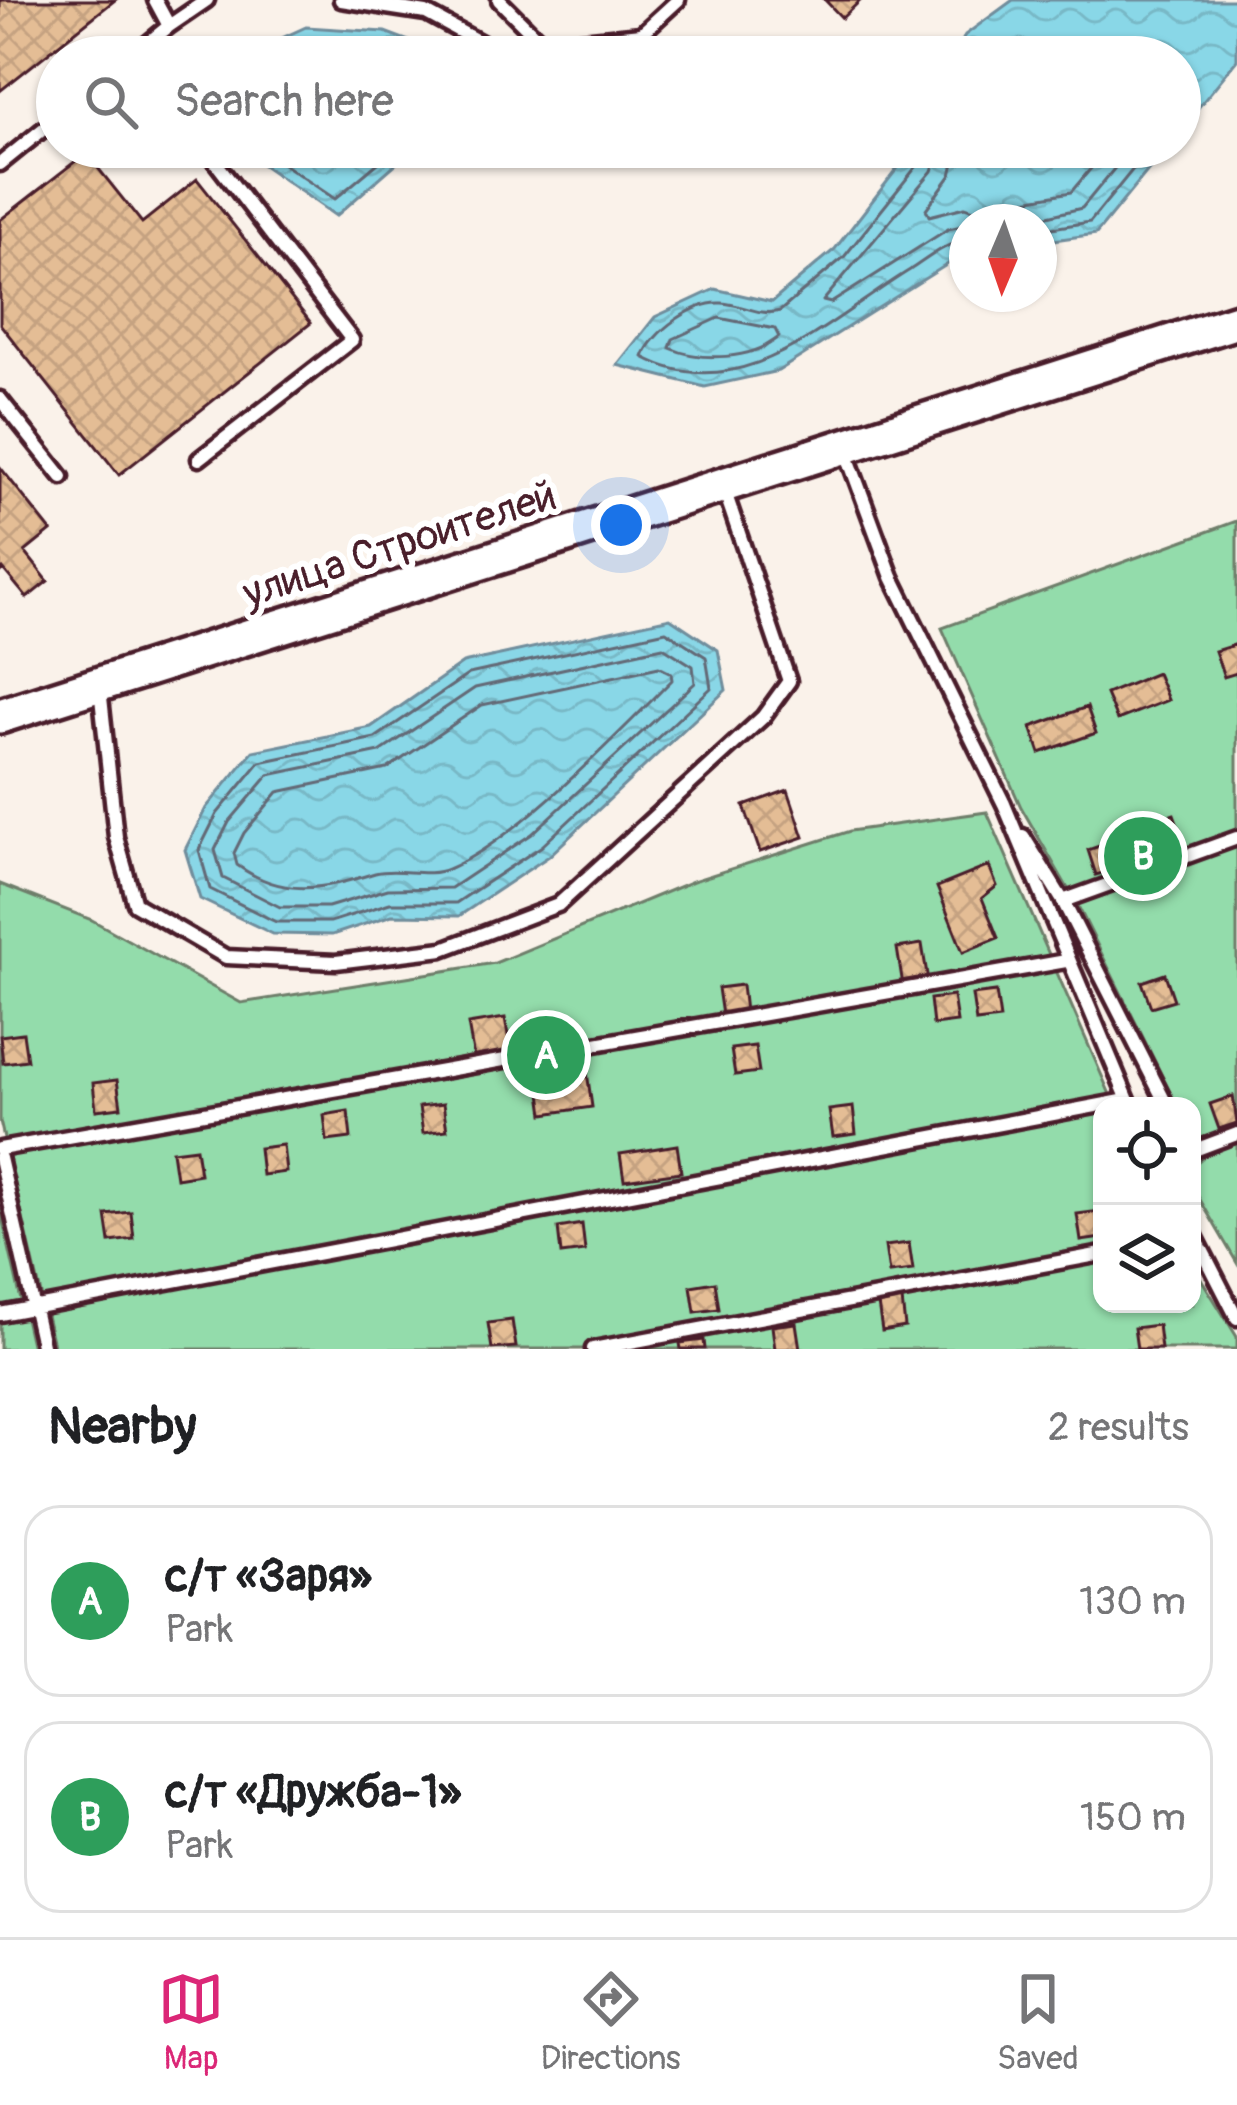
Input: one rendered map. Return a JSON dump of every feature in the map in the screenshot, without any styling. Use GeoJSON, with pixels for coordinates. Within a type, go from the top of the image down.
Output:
{"type":"FeatureCollection","features":[{"type":"Feature","properties":{"kind":"main road","name":"улица Строителей"},"geometry":{"type":"LineString","coordinates":[[0,716],[1237,321]]}},
{"type":"Feature","properties":{"kind":"lane"},"geometry":{"type":"LineString","coordinates":[[155,0],[169,26]]}},
{"type":"Feature","properties":{"kind":"lane"},"geometry":{"type":"LineString","coordinates":[[157,36],[207,0]]}},
{"type":"Feature","properties":{"kind":"lane"},"geometry":{"type":"LineString","coordinates":[[341,0],[426,13],[468,36]]}},
{"type":"Feature","properties":{"kind":"lane"},"geometry":{"type":"LineString","coordinates":[[499,0],[535,36]]}},
{"type":"Feature","properties":{"kind":"lane"},"geometry":{"type":"LineString","coordinates":[[621,36],[641,34],[678,0]]}},
{"type":"Feature","properties":{"kind":"lane"},"geometry":{"type":"LineString","coordinates":[[0,164],[36,135]]}},
{"type":"Feature","properties":{"kind":"lane"},"geometry":{"type":"LineString","coordinates":[[199,459],[352,340],[220,168]]}},
{"type":"Feature","properties":{"kind":"lane"},"geometry":{"type":"LineString","coordinates":[[0,399],[62,477]]}},
{"type":"Feature","properties":{"kind":"lane"},"geometry":{"type":"LineString","coordinates":[[844,447],[892,577],[1004,804],[1126,1097]]}},
{"type":"Feature","properties":{"kind":"lane"},"geometry":{"type":"LineString","coordinates":[[100,687],[116,837],[135,904],[226,957],[336,962],[443,949],[558,905],[763,717],[789,682],[723,486]]}},
{"type":"Feature","properties":{"kind":"lane"},"geometry":{"type":"LineString","coordinates":[[1004,804],[1063,901],[1162,1097]]}},
{"type":"Feature","properties":{"kind":"lane"},"geometry":{"type":"LineString","coordinates":[[1063,901],[1237,838]]}},
{"type":"Feature","properties":{"kind":"lane"},"geometry":{"type":"LineString","coordinates":[[0,1149],[1066,961]]}},
{"type":"Feature","properties":{"kind":"lane"},"geometry":{"type":"LineString","coordinates":[[0,1314],[1093,1110]]}},
{"type":"Feature","properties":{"kind":"lane"},"geometry":{"type":"LineString","coordinates":[[1201,1148],[1237,1134]]}},
{"type":"Feature","properties":{"kind":"lane"},"geometry":{"type":"LineString","coordinates":[[0,1158],[6,1214],[43,1349]]}},
{"type":"Feature","properties":{"kind":"lane"},"geometry":{"type":"LineString","coordinates":[[1201,1248],[1237,1318]]}},
{"type":"Feature","properties":{"kind":"lane"},"geometry":{"type":"LineString","coordinates":[[593,1349],[1093,1256]]}},
{"type":"Feature","properties":{"kind":"green space"},"geometry":{"type":"Polygon","coordinates":[[[1237,521],[1237,1263],[1201,1201],[1201,1097],[1173,1097],[1078,906],[1021,807],[942,628],[1237,521]]]}},
{"type":"Feature","properties":{"kind":"green space"},"geometry":{"type":"Polygon","coordinates":[[[987,812],[1111,1097],[1093,1097],[1093,1313],[1201,1313],[1201,1279],[1237,1337],[1237,1349],[54,1349],[0,1121],[0,884],[92,920],[241,1003],[495,963],[693,881],[850,831],[987,812]]]}},
{"type":"Feature","properties":{"kind":"green space"},"geometry":{"type":"Polygon","coordinates":[[[0,1208],[32,1349],[0,1349],[0,1208]]]}},
{"type":"Feature","properties":{"kind":"water"},"geometry":{"type":"Polygon","coordinates":[[[1013,0],[1237,0],[1237,60],[1201,104],[1201,36],[965,35],[1013,0]]]}},
{"type":"Feature","properties":{"kind":"water"},"geometry":{"type":"Polygon","coordinates":[[[306,27],[396,36],[286,36],[306,27]]]}},
{"type":"Feature","properties":{"kind":"water"},"geometry":{"type":"Polygon","coordinates":[[[267,168],[391,168],[336,216],[267,168]]]}},
{"type":"Feature","properties":{"kind":"water"},"geometry":{"type":"Polygon","coordinates":[[[898,168],[1150,168],[1096,234],[1057,239],[1057,204],[949,204],[949,263],[778,371],[705,387],[617,365],[655,317],[715,289],[772,302],[835,249],[898,168]]]}},
{"type":"Feature","properties":{"kind":"water"},"geometry":{"type":"Polygon","coordinates":[[[670,618],[718,650],[726,690],[549,856],[459,916],[392,915],[332,935],[273,934],[200,899],[185,850],[206,808],[253,751],[371,727],[463,663],[670,618]]]}},
{"type":"Feature","properties":{"kind":"building"},"geometry":{"type":"Polygon","coordinates":[[[0,0],[115,0],[70,36],[36,36],[36,63],[0,91],[0,0]]]}},
{"type":"Feature","properties":{"kind":"building"},"geometry":{"type":"Polygon","coordinates":[[[825,0],[861,0],[842,18],[825,0]]]}},
{"type":"Feature","properties":{"kind":"building"},"geometry":{"type":"Polygon","coordinates":[[[67,168],[98,168],[142,223],[197,179],[311,323],[119,475],[0,324],[0,220],[67,168]]]}},
{"type":"Feature","properties":{"kind":"building"},"geometry":{"type":"Polygon","coordinates":[[[0,467],[51,531],[25,552],[48,581],[27,598],[3,569],[0,572],[0,467]]]}},
{"type":"Feature","properties":{"kind":"building"},"geometry":{"type":"Polygon","coordinates":[[[1237,644],[1237,673],[1224,677],[1215,651],[1237,644]]]}},
{"type":"Feature","properties":{"kind":"building"},"geometry":{"type":"Polygon","coordinates":[[[1157,673],[1168,700],[1117,720],[1106,694],[1157,673]]]}},
{"type":"Feature","properties":{"kind":"building"},"geometry":{"type":"Polygon","coordinates":[[[1087,707],[1096,733],[1040,753],[1031,727],[1087,707]]]}},
{"type":"Feature","properties":{"kind":"building"},"geometry":{"type":"Polygon","coordinates":[[[788,790],[804,837],[760,852],[744,806],[788,790]]]}},
{"type":"Feature","properties":{"kind":"building"},"geometry":{"type":"Polygon","coordinates":[[[1174,814],[1183,839],[1160,847],[1151,821],[1174,814]]]}},
{"type":"Feature","properties":{"kind":"building"},"geometry":{"type":"Polygon","coordinates":[[[1111,842],[1119,868],[1096,875],[1088,850],[1111,842]]]}},
{"type":"Feature","properties":{"kind":"building"},"geometry":{"type":"Polygon","coordinates":[[[989,866],[997,886],[982,898],[998,938],[963,952],[937,887],[989,866]]]}},
{"type":"Feature","properties":{"kind":"building"},"geometry":{"type":"Polygon","coordinates":[[[922,944],[928,981],[903,985],[897,948],[922,944]]]}},
{"type":"Feature","properties":{"kind":"building"},"geometry":{"type":"Polygon","coordinates":[[[1165,974],[1174,1000],[1151,1007],[1142,982],[1165,974]]]}},
{"type":"Feature","properties":{"kind":"building"},"geometry":{"type":"Polygon","coordinates":[[[742,985],[745,1012],[722,1015],[718,988],[742,985]]]}},
{"type":"Feature","properties":{"kind":"building"},"geometry":{"type":"Polygon","coordinates":[[[996,992],[1000,1019],[976,1022],[972,995],[996,992]]]}},
{"type":"Feature","properties":{"kind":"building"},"geometry":{"type":"Polygon","coordinates":[[[953,996],[957,1022],[933,1025],[930,999],[953,996]]]}},
{"type":"Feature","properties":{"kind":"building"},"geometry":{"type":"Polygon","coordinates":[[[505,1018],[511,1052],[474,1058],[468,1024],[505,1018]]]}},
{"type":"Feature","properties":{"kind":"building"},"geometry":{"type":"Polygon","coordinates":[[[23,1033],[27,1060],[3,1063],[0,1036],[23,1033]]]}},
{"type":"Feature","properties":{"kind":"building"},"geometry":{"type":"Polygon","coordinates":[[[755,1046],[759,1072],[735,1075],[731,1049],[755,1046]]]}},
{"type":"Feature","properties":{"kind":"building"},"geometry":{"type":"Polygon","coordinates":[[[587,1072],[592,1107],[544,1114],[539,1078],[587,1072]]]}},
{"type":"Feature","properties":{"kind":"building"},"geometry":{"type":"Polygon","coordinates":[[[117,1080],[121,1107],[96,1110],[93,1083],[117,1080]]]}},
{"type":"Feature","properties":{"kind":"building"},"geometry":{"type":"Polygon","coordinates":[[[1233,1096],[1237,1123],[1219,1129],[1210,1104],[1233,1096]]]}},
{"type":"Feature","properties":{"kind":"building"},"geometry":{"type":"Polygon","coordinates":[[[443,1104],[447,1130],[423,1133],[419,1107],[443,1104]]]}},
{"type":"Feature","properties":{"kind":"building"},"geometry":{"type":"Polygon","coordinates":[[[853,1107],[856,1134],[833,1137],[829,1110],[853,1107]]]}},
{"type":"Feature","properties":{"kind":"building"},"geometry":{"type":"Polygon","coordinates":[[[348,1111],[351,1138],[327,1141],[324,1115],[348,1111]]]}},
{"type":"Feature","properties":{"kind":"building"},"geometry":{"type":"Polygon","coordinates":[[[283,1145],[286,1172],[262,1175],[259,1148],[283,1145]]]}},
{"type":"Feature","properties":{"kind":"building"},"geometry":{"type":"Polygon","coordinates":[[[677,1145],[681,1172],[624,1180],[620,1154],[677,1145]]]}},
{"type":"Feature","properties":{"kind":"building"},"geometry":{"type":"Polygon","coordinates":[[[196,1148],[200,1174],[176,1178],[172,1151],[196,1148]]]}},
{"type":"Feature","properties":{"kind":"building"},"geometry":{"type":"Polygon","coordinates":[[[131,1212],[134,1239],[110,1242],[106,1215],[131,1212]]]}},
{"type":"Feature","properties":{"kind":"building"},"geometry":{"type":"Polygon","coordinates":[[[1093,1212],[1093,1239],[1081,1241],[1077,1214],[1093,1212]]]}},
{"type":"Feature","properties":{"kind":"building"},"geometry":{"type":"Polygon","coordinates":[[[582,1224],[585,1251],[561,1254],[558,1228],[582,1224]]]}},
{"type":"Feature","properties":{"kind":"building"},"geometry":{"type":"Polygon","coordinates":[[[909,1243],[913,1270],[889,1273],[885,1246],[909,1243]]]}},
{"type":"Feature","properties":{"kind":"building"},"geometry":{"type":"Polygon","coordinates":[[[715,1282],[719,1309],[695,1312],[691,1286],[715,1282]]]}},
{"type":"Feature","properties":{"kind":"building"},"geometry":{"type":"Polygon","coordinates":[[[902,1300],[905,1327],[882,1331],[878,1304],[902,1300]]]}},
{"type":"Feature","properties":{"kind":"building"},"geometry":{"type":"Polygon","coordinates":[[[512,1320],[516,1347],[492,1349],[488,1323],[512,1320]]]}},
{"type":"Feature","properties":{"kind":"building"},"geometry":{"type":"Polygon","coordinates":[[[796,1323],[800,1349],[775,1349],[772,1326],[796,1323]]]}},
{"type":"Feature","properties":{"kind":"building"},"geometry":{"type":"Polygon","coordinates":[[[1158,1325],[1161,1349],[1137,1349],[1134,1328],[1158,1325]]]}},
{"type":"Feature","properties":{"kind":"building"},"geometry":{"type":"Polygon","coordinates":[[[704,1340],[705,1349],[681,1349],[680,1343],[704,1340]]]}},
{"type":"Feature","properties":{"kind":"place","name":"с/т «Дружба-1»"},"geometry":{"type":"Point","coordinates":[1143,856]}},
{"type":"Feature","properties":{"kind":"place","name":"с/т «Заря»"},"geometry":{"type":"Point","coordinates":[546,1055]}}]}
